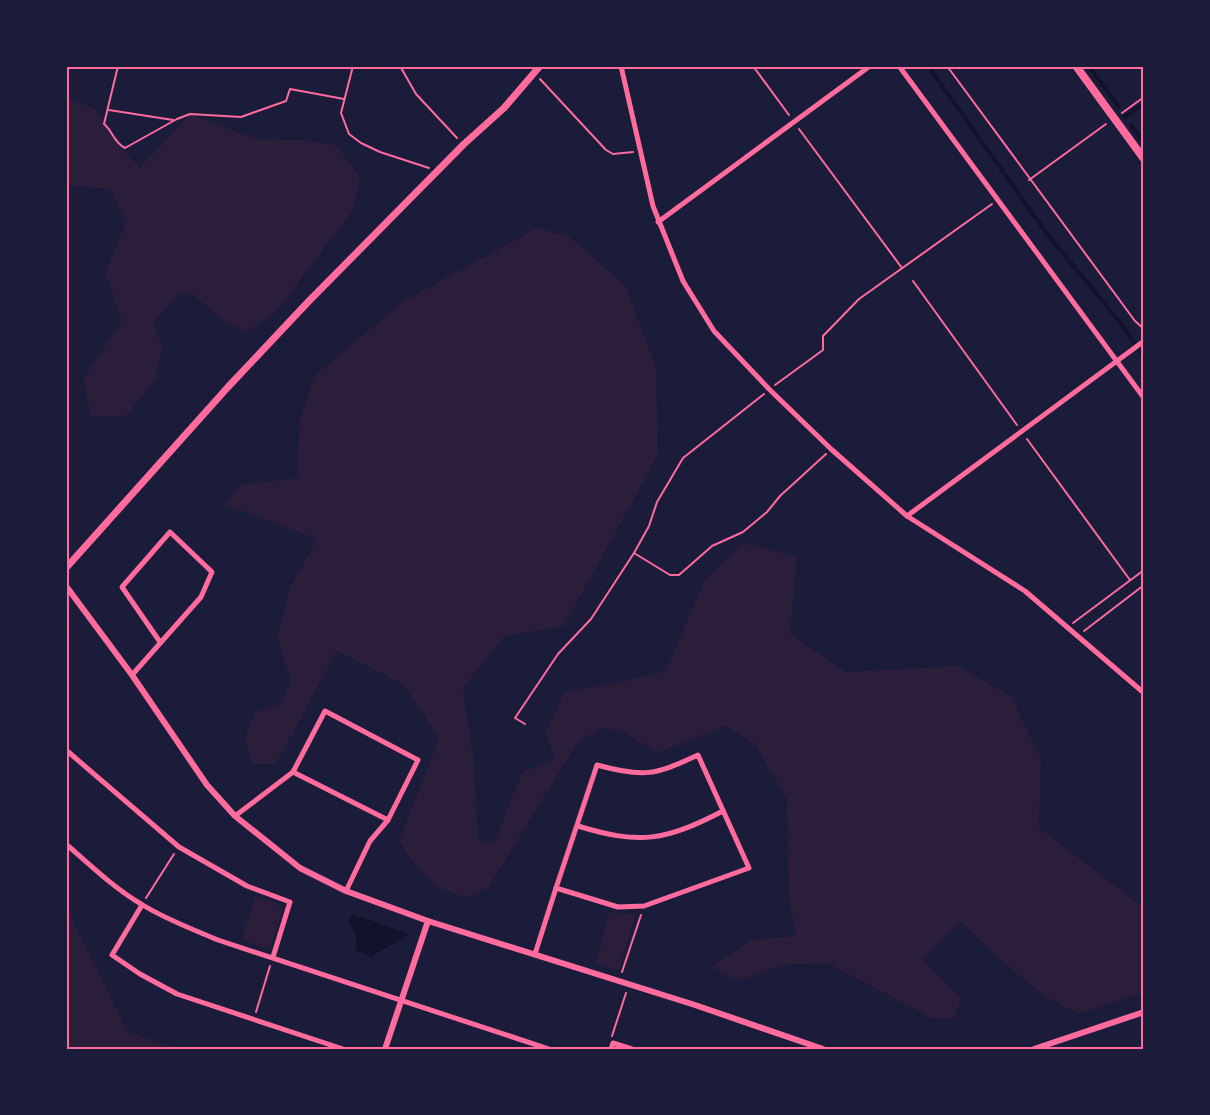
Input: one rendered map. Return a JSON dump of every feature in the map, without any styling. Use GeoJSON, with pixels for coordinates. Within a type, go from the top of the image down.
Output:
{"type":"FeatureCollection","features":[{"type":"Feature","properties":{"kind":"main road"},"geometry":{"type":"LineString","coordinates":[[66,568],[261,352],[436,175],[464,144],[504,108],[540,66]]}},
{"type":"Feature","properties":{"kind":"main road"},"geometry":{"type":"LineString","coordinates":[[1076,66],[1144,159]]}},
{"type":"Feature","properties":{"kind":"street"},"geometry":{"type":"LineString","coordinates":[[621,66],[658,222],[683,281],[714,331],[769,390],[831,449],[907,516],[1025,591],[1144,693]]}},
{"type":"Feature","properties":{"kind":"street"},"geometry":{"type":"LineString","coordinates":[[658,222],[870,66]]}},
{"type":"Feature","properties":{"kind":"street"},"geometry":{"type":"LineString","coordinates":[[899,66],[1144,398]]}},
{"type":"Feature","properties":{"kind":"street"},"geometry":{"type":"LineString","coordinates":[[907,516],[1143,341]]}},
{"type":"Feature","properties":{"kind":"street"},"geometry":{"type":"LineString","coordinates":[[132,675],[201,597],[212,572],[170,532],[122,587],[160,642]]}},
{"type":"Feature","properties":{"kind":"street"},"geometry":{"type":"LineString","coordinates":[[66,586],[132,675],[207,785],[235,816],[300,868],[346,892],[428,921],[629,984],[823,1049]]}},
{"type":"Feature","properties":{"kind":"street"},"geometry":{"type":"LineString","coordinates":[[235,816],[294,772],[325,711],[418,760],[388,820],[370,841],[346,892]]}},
{"type":"Feature","properties":{"kind":"street"},"geometry":{"type":"LineString","coordinates":[[66,750],[179,847],[247,886],[290,902],[273,957]]}},
{"type":"Feature","properties":{"kind":"street"},"geometry":{"type":"LineString","coordinates":[[535,954],[556,888],[578,826],[597,765],[624,773],[648,774],[664,771],[698,755],[749,868],[644,906],[618,906],[556,888]]}},
{"type":"Feature","properties":{"kind":"street"},"geometry":{"type":"LineString","coordinates":[[294,772],[388,820]]}},
{"type":"Feature","properties":{"kind":"street"},"geometry":{"type":"LineString","coordinates":[[578,826],[617,837],[647,838],[687,830],[723,811]]}},
{"type":"Feature","properties":{"kind":"street"},"geometry":{"type":"LineString","coordinates":[[66,844],[109,882],[142,905],[218,940],[549,1049]]}},
{"type":"Feature","properties":{"kind":"street"},"geometry":{"type":"LineString","coordinates":[[142,905],[112,956],[177,994],[343,1049]]}},
{"type":"Feature","properties":{"kind":"street"},"geometry":{"type":"LineString","coordinates":[[385,1049],[428,921]]}},
{"type":"Feature","properties":{"kind":"street"},"geometry":{"type":"LineString","coordinates":[[1034,1049],[1144,1012]]}},
{"type":"Feature","properties":{"kind":"street"},"geometry":{"type":"LineString","coordinates":[[612,1046],[632,1049]]}},
{"type":"Feature","properties":{"kind":"path"},"geometry":{"type":"LineString","coordinates":[[118,66],[109,110],[104,124],[109,127],[118,145],[125,148],[190,114],[242,117],[286,101],[290,89],[344,99]]}},
{"type":"Feature","properties":{"kind":"path"},"geometry":{"type":"LineString","coordinates":[[352,66],[341,113],[349,134],[361,143],[380,152],[426,165],[436,175]]}},
{"type":"Feature","properties":{"kind":"path"},"geometry":{"type":"LineString","coordinates":[[400,66],[416,94],[464,144]]}},
{"type":"Feature","properties":{"kind":"path"},"geometry":{"type":"LineString","coordinates":[[754,66],[902,268]]}},
{"type":"Feature","properties":{"kind":"path"},"geometry":{"type":"LineString","coordinates":[[947,66],[1029,180],[1135,321],[1144,329]]}},
{"type":"Feature","properties":{"kind":"path"},"geometry":{"type":"LineString","coordinates":[[535,73],[606,150],[613,154],[641,151]]}},
{"type":"Feature","properties":{"kind":"path"},"geometry":{"type":"LineString","coordinates":[[1029,180],[1144,97]]}},
{"type":"Feature","properties":{"kind":"path"},"geometry":{"type":"LineString","coordinates":[[109,110],[174,121]]}},
{"type":"Feature","properties":{"kind":"path"},"geometry":{"type":"LineString","coordinates":[[525,724],[516,718],[521,707],[558,654],[591,619],[634,553],[649,526],[657,502],[682,458],[823,350],[824,336],[859,299],[998,200]]}},
{"type":"Feature","properties":{"kind":"path"},"geometry":{"type":"LineString","coordinates":[[634,553],[670,575],[679,575],[712,546],[744,532],[831,449]]}},
{"type":"Feature","properties":{"kind":"path"},"geometry":{"type":"LineString","coordinates":[[1068,627],[1144,570]]}},
{"type":"Feature","properties":{"kind":"path"},"geometry":{"type":"LineString","coordinates":[[1079,637],[1089,625],[1144,585]]}},
{"type":"Feature","properties":{"kind":"path"},"geometry":{"type":"LineString","coordinates":[[142,905],[179,847]]}},
{"type":"Feature","properties":{"kind":"path"},"geometry":{"type":"LineString","coordinates":[[619,981],[644,906]]}},
{"type":"Feature","properties":{"kind":"path"},"geometry":{"type":"LineString","coordinates":[[254,1020],[273,957]]}},
{"type":"Feature","properties":{"kind":"path"},"geometry":{"type":"LineString","coordinates":[[612,1046],[612,1036],[629,984]]}},
{"type":"Feature","properties":{"kind":"shaded area"},"geometry":{"type":"Polygon","coordinates":[[[66,97],[95,109],[118,145],[140,168],[190,114],[256,139],[301,140],[336,145],[360,177],[354,209],[275,313],[246,332],[224,321],[190,292],[177,296],[153,323],[163,347],[155,380],[126,416],[91,416],[83,379],[122,321],[105,273],[126,223],[110,189],[66,185],[66,97]]]}},
{"type":"Feature","properties":{"kind":"shaded area"},"geometry":{"type":"Polygon","coordinates":[[[537,228],[568,236],[625,285],[656,368],[658,455],[564,626],[505,636],[463,688],[474,763],[478,839],[494,844],[522,772],[556,759],[545,734],[564,692],[623,682],[666,671],[704,581],[744,543],[797,557],[790,634],[846,672],[958,666],[1011,696],[1041,759],[1039,828],[1144,908],[1144,992],[1079,1014],[1062,1006],[1030,985],[960,921],[922,959],[962,999],[953,1019],[934,1019],[827,963],[782,965],[738,981],[711,967],[751,940],[796,936],[789,900],[787,799],[755,744],[726,726],[657,753],[622,731],[600,728],[576,745],[488,888],[466,898],[437,887],[414,863],[399,841],[439,738],[404,685],[337,651],[276,764],[252,764],[245,737],[256,712],[280,705],[291,681],[277,638],[290,588],[317,539],[226,505],[239,485],[297,478],[300,420],[314,376],[404,301],[537,228]]]}},
{"type":"Feature","properties":{"kind":"shaded area"},"geometry":{"type":"Polygon","coordinates":[[[255,896],[278,904],[282,912],[271,946],[264,948],[242,940],[255,896]]]}},
{"type":"Feature","properties":{"kind":"shaded area"},"geometry":{"type":"Polygon","coordinates":[[[66,906],[127,1031],[177,1049],[66,1049],[66,906]]]}},
{"type":"Feature","properties":{"kind":"shaded area"},"geometry":{"type":"Polygon","coordinates":[[[609,912],[635,915],[619,970],[596,964],[609,912]]]}},
{"type":"Feature","properties":{"kind":"shaded area"},"geometry":{"type":"Polygon","coordinates":[[[352,914],[409,934],[371,957],[356,950],[356,935],[349,922],[352,914]]]}},
{"type":"Feature","properties":{"kind":"waterway"},"geometry":{"type":"LineString","coordinates":[[928,66],[1048,235],[1119,321],[1144,356]]}},
{"type":"Feature","properties":{"kind":"waterway"},"geometry":{"type":"LineString","coordinates":[[1089,66],[1119,107]]}},
{"type":"Feature","properties":{"kind":"waterway"},"geometry":{"type":"LineString","coordinates":[[1125,117],[1144,103]]}},
{"type":"Feature","properties":{"kind":"waterway"},"geometry":{"type":"LineString","coordinates":[[1131,125],[1144,142]]}}]}
